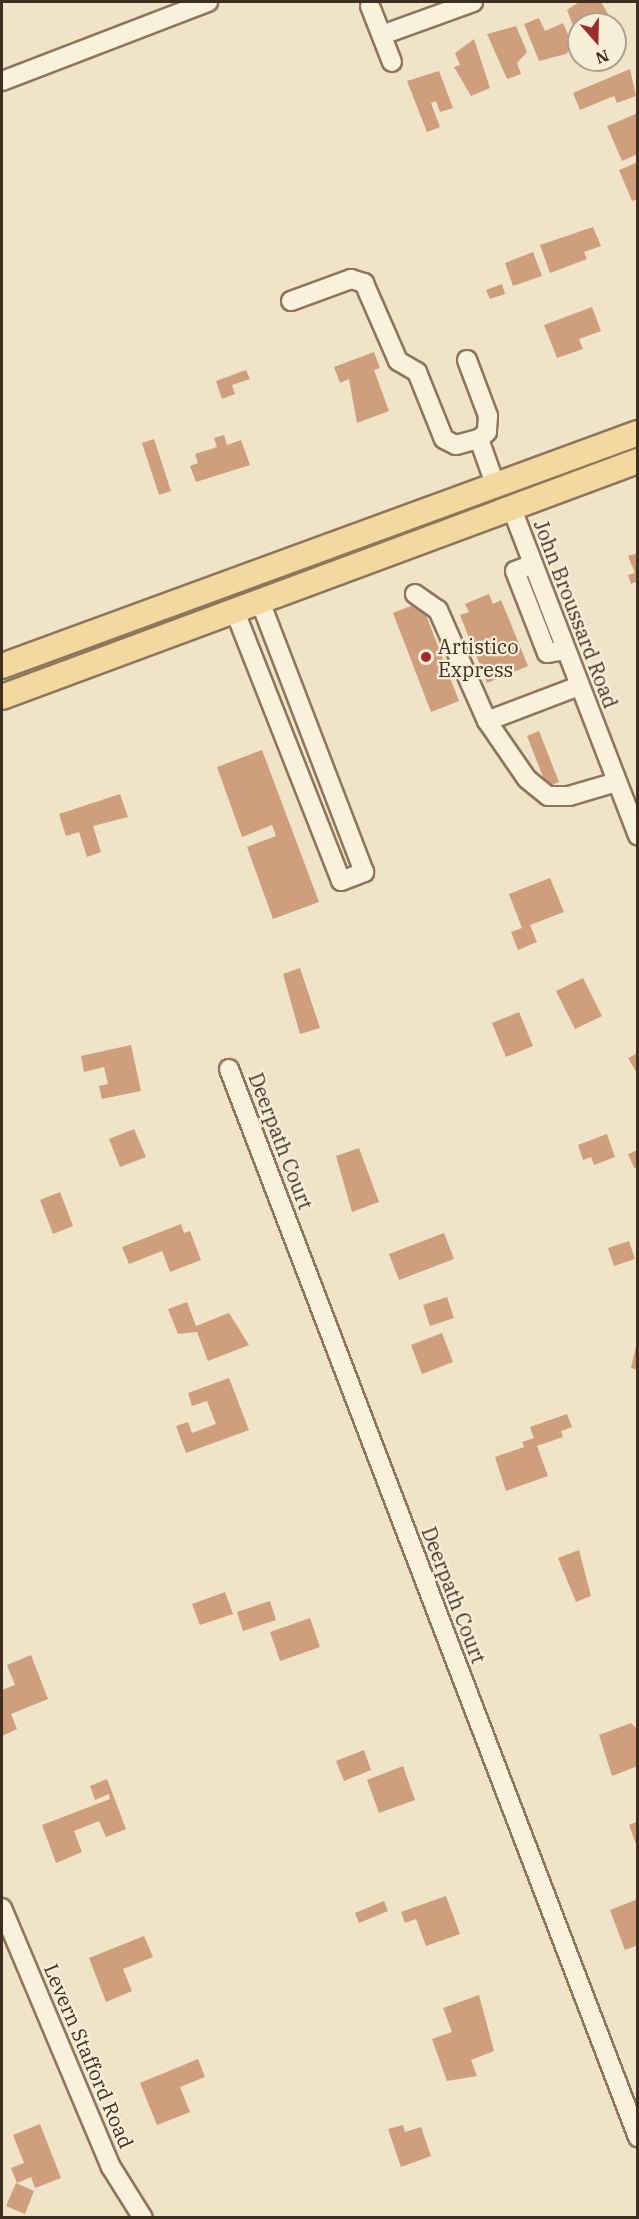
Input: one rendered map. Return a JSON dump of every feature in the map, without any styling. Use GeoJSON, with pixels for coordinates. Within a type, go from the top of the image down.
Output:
{"type":"FeatureCollection","features":[{"type":"Feature","properties":{"kind":"main road"},"geometry":{"type":"LineString","coordinates":[[2,666],[638,433]]}},
{"type":"Feature","properties":{"kind":"main road"},"geometry":{"type":"LineString","coordinates":[[512,509],[514,493],[589,463],[611,443]]}},
{"type":"Feature","properties":{"kind":"main road"},"geometry":{"type":"LineString","coordinates":[[2,697],[260,599],[512,509],[638,461]]}},
{"type":"Feature","properties":{"kind":"street"},"geometry":{"type":"LineString","coordinates":[[2,81],[208,2]]}},
{"type":"Feature","properties":{"kind":"street"},"geometry":{"type":"LineString","coordinates":[[382,35],[473,2]]}},
{"type":"Feature","properties":{"kind":"street"},"geometry":{"type":"LineString","coordinates":[[370,6],[392,62]]}},
{"type":"Feature","properties":{"kind":"street"},"geometry":{"type":"LineString","coordinates":[[291,301],[351,279],[364,283],[398,362],[417,372],[444,439],[456,445],[479,439],[487,432],[488,416],[466,360]]}},
{"type":"Feature","properties":{"kind":"street"},"geometry":{"type":"LineString","coordinates":[[479,439],[495,484]]}},
{"type":"Feature","properties":{"kind":"street","name":"John Broussard Road"},"geometry":{"type":"LineString","coordinates":[[512,509],[638,835]]}},
{"type":"Feature","properties":{"kind":"street"},"geometry":{"type":"LineString","coordinates":[[533,564],[515,571],[547,653],[565,650]]}},
{"type":"Feature","properties":{"kind":"street"},"geometry":{"type":"LineString","coordinates":[[526,599],[544,592]]}},
{"type":"Feature","properties":{"kind":"street"},"geometry":{"type":"LineString","coordinates":[[415,594],[438,610],[487,721],[527,779],[548,796],[569,796],[617,782]]}},
{"type":"Feature","properties":{"kind":"street"},"geometry":{"type":"LineString","coordinates":[[234,609],[340,881],[364,872],[260,599]]}},
{"type":"Feature","properties":{"kind":"street"},"geometry":{"type":"LineString","coordinates":[[537,628],[555,621]]}},
{"type":"Feature","properties":{"kind":"street"},"geometry":{"type":"LineString","coordinates":[[487,721],[579,686]]}},
{"type":"Feature","properties":{"kind":"street","name":"Deerpath Court"},"geometry":{"type":"LineString","coordinates":[[229,1069],[638,2137]]}},
{"type":"Feature","properties":{"kind":"street","name":"Levern Stafford Road"},"geometry":{"type":"LineString","coordinates":[[2,1908],[111,2167],[143,2217]]}},
{"type":"Feature","properties":{"kind":"building"},"geometry":{"type":"Polygon","coordinates":[[[579,2],[601,2],[607,12],[568,12],[567,10],[579,2]]]}},
{"type":"Feature","properties":{"kind":"building"},"geometry":{"type":"Polygon","coordinates":[[[539,18],[545,31],[563,23],[567,32],[567,53],[539,61],[524,24],[539,18]]]}},
{"type":"Feature","properties":{"kind":"building"},"geometry":{"type":"Polygon","coordinates":[[[516,26],[527,52],[517,63],[521,74],[507,79],[487,34],[516,26]]]}},
{"type":"Feature","properties":{"kind":"building"},"geometry":{"type":"Polygon","coordinates":[[[474,39],[490,88],[471,96],[454,67],[460,65],[455,53],[474,39]]]}},
{"type":"Feature","properties":{"kind":"building"},"geometry":{"type":"Polygon","coordinates":[[[630,69],[636,96],[617,103],[614,96],[580,110],[573,93],[630,69]]]}},
{"type":"Feature","properties":{"kind":"building"},"geometry":{"type":"Polygon","coordinates":[[[439,71],[453,108],[440,112],[436,101],[431,103],[440,127],[427,132],[407,81],[439,71]]]}},
{"type":"Feature","properties":{"kind":"building"},"geometry":{"type":"Polygon","coordinates":[[[638,113],[638,154],[622,161],[607,126],[638,113]]]}},
{"type":"Feature","properties":{"kind":"building"},"geometry":{"type":"Polygon","coordinates":[[[638,162],[638,199],[632,201],[619,170],[638,162]]]}},
{"type":"Feature","properties":{"kind":"building"},"geometry":{"type":"Polygon","coordinates":[[[593,227],[601,246],[584,252],[587,259],[550,273],[540,245],[593,227]]]}},
{"type":"Feature","properties":{"kind":"building"},"geometry":{"type":"Polygon","coordinates":[[[533,252],[542,276],[513,286],[505,263],[533,252]]]}},
{"type":"Feature","properties":{"kind":"building"},"geometry":{"type":"Polygon","coordinates":[[[502,284],[505,294],[490,299],[486,290],[502,284]]]}},
{"type":"Feature","properties":{"kind":"building"},"geometry":{"type":"Polygon","coordinates":[[[592,307],[601,331],[579,339],[583,349],[557,358],[544,325],[592,307]]]}},
{"type":"Feature","properties":{"kind":"building"},"geometry":{"type":"Polygon","coordinates":[[[374,352],[380,368],[374,370],[389,411],[357,423],[349,379],[340,383],[334,367],[374,352]]]}},
{"type":"Feature","properties":{"kind":"building"},"geometry":{"type":"Polygon","coordinates":[[[246,370],[250,379],[232,385],[235,394],[222,399],[216,381],[246,370]]]}},
{"type":"Feature","properties":{"kind":"building"},"geometry":{"type":"Polygon","coordinates":[[[224,435],[227,445],[241,440],[250,465],[196,482],[190,466],[198,463],[195,454],[217,447],[214,438],[224,435]]]}},
{"type":"Feature","properties":{"kind":"building"},"geometry":{"type":"Polygon","coordinates":[[[154,439],[171,491],[159,495],[142,443],[154,439]]]}},
{"type":"Feature","properties":{"kind":"building"},"geometry":{"type":"Polygon","coordinates":[[[638,553],[638,581],[631,584],[628,575],[635,573],[628,556],[638,553]]]}},
{"type":"Feature","properties":{"kind":"building"},"geometry":{"type":"Polygon","coordinates":[[[489,594],[493,604],[501,600],[528,666],[487,683],[460,615],[469,612],[465,604],[489,594]]]}},
{"type":"Feature","properties":{"kind":"building","name":"Artistico Express"},"geometry":{"type":"Polygon","coordinates":[[[421,602],[459,701],[431,712],[393,613],[421,602]]]}},
{"type":"Feature","properties":{"kind":"building"},"geometry":{"type":"Polygon","coordinates":[[[539,731],[559,782],[547,787],[527,736],[539,731]]]}},
{"type":"Feature","properties":{"kind":"building"},"geometry":{"type":"Polygon","coordinates":[[[262,750],[319,902],[273,919],[247,847],[276,836],[272,825],[242,837],[217,767],[262,750]]]}},
{"type":"Feature","properties":{"kind":"building"},"geometry":{"type":"Polygon","coordinates":[[[120,794],[128,817],[93,826],[101,852],[87,857],[79,832],[66,836],[59,814],[120,794]]]}},
{"type":"Feature","properties":{"kind":"building"},"geometry":{"type":"Polygon","coordinates":[[[550,878],[564,912],[530,925],[537,942],[518,950],[511,932],[522,928],[509,894],[550,878]]]}},
{"type":"Feature","properties":{"kind":"building"},"geometry":{"type":"Polygon","coordinates":[[[300,968],[320,1028],[300,1034],[283,974],[300,968]]]}},
{"type":"Feature","properties":{"kind":"building"},"geometry":{"type":"Polygon","coordinates":[[[583,978],[602,1016],[575,1029],[556,991],[583,978]]]}},
{"type":"Feature","properties":{"kind":"building"},"geometry":{"type":"Polygon","coordinates":[[[519,1012],[533,1046],[506,1057],[492,1023],[519,1012]]]}},
{"type":"Feature","properties":{"kind":"building"},"geometry":{"type":"Polygon","coordinates":[[[131,1045],[141,1091],[102,1099],[99,1086],[108,1084],[104,1067],[84,1072],[81,1056],[131,1045]]]}},
{"type":"Feature","properties":{"kind":"building"},"geometry":{"type":"Polygon","coordinates":[[[638,1053],[638,1075],[628,1058],[638,1053]]]}},
{"type":"Feature","properties":{"kind":"building"},"geometry":{"type":"Polygon","coordinates":[[[134,1129],[146,1157],[120,1167],[109,1139],[134,1129]]]}},
{"type":"Feature","properties":{"kind":"building"},"geometry":{"type":"Polygon","coordinates":[[[607,1134],[615,1157],[594,1165],[591,1157],[583,1160],[578,1145],[607,1134]]]}},
{"type":"Feature","properties":{"kind":"building"},"geometry":{"type":"Polygon","coordinates":[[[359,1148],[379,1202],[352,1212],[336,1156],[359,1148]]]}},
{"type":"Feature","properties":{"kind":"building"},"geometry":{"type":"Polygon","coordinates":[[[638,1150],[638,1167],[634,1168],[628,1154],[638,1150]]]}},
{"type":"Feature","properties":{"kind":"building"},"geometry":{"type":"Polygon","coordinates":[[[60,1192],[73,1226],[53,1234],[40,1200],[60,1192]]]}},
{"type":"Feature","properties":{"kind":"building"},"geometry":{"type":"Polygon","coordinates":[[[181,1224],[184,1233],[190,1231],[201,1260],[170,1272],[162,1251],[129,1264],[122,1247],[181,1224]]]}},
{"type":"Feature","properties":{"kind":"building"},"geometry":{"type":"Polygon","coordinates":[[[444,1233],[454,1259],[399,1280],[389,1254],[444,1233]]]}},
{"type":"Feature","properties":{"kind":"building"},"geometry":{"type":"Polygon","coordinates":[[[629,1241],[635,1259],[614,1266],[608,1248],[629,1241]]]}},
{"type":"Feature","properties":{"kind":"building"},"geometry":{"type":"Polygon","coordinates":[[[447,1297],[454,1318],[430,1326],[423,1305],[447,1297]]]}},
{"type":"Feature","properties":{"kind":"building"},"geometry":{"type":"Polygon","coordinates":[[[187,1302],[196,1326],[229,1313],[249,1345],[208,1361],[197,1332],[178,1334],[168,1309],[187,1302]]]}},
{"type":"Feature","properties":{"kind":"building"},"geometry":{"type":"Polygon","coordinates":[[[442,1333],[453,1362],[422,1374],[411,1345],[442,1333]]]}},
{"type":"Feature","properties":{"kind":"building"},"geometry":{"type":"Polygon","coordinates":[[[638,1342],[638,1370],[631,1368],[638,1342]]]}},
{"type":"Feature","properties":{"kind":"building"},"geometry":{"type":"Polygon","coordinates":[[[229,1378],[249,1430],[186,1453],[176,1426],[188,1422],[192,1433],[216,1424],[207,1401],[192,1406],[188,1393],[229,1378]]]}},
{"type":"Feature","properties":{"kind":"building"},"geometry":{"type":"Polygon","coordinates":[[[567,1414],[572,1427],[561,1431],[563,1437],[537,1446],[548,1476],[506,1491],[495,1457],[524,1447],[522,1442],[534,1438],[530,1427],[567,1414]]]}},
{"type":"Feature","properties":{"kind":"building"},"geometry":{"type":"Polygon","coordinates":[[[579,1550],[591,1596],[576,1602],[558,1558],[579,1550]]]}},
{"type":"Feature","properties":{"kind":"building"},"geometry":{"type":"Polygon","coordinates":[[[225,1592],[233,1614],[200,1625],[192,1604],[225,1592]]]}},
{"type":"Feature","properties":{"kind":"building"},"geometry":{"type":"Polygon","coordinates":[[[270,1601],[276,1620],[243,1631],[237,1612],[270,1601]]]}},
{"type":"Feature","properties":{"kind":"building"},"geometry":{"type":"Polygon","coordinates":[[[310,1618],[320,1647],[280,1661],[270,1632],[310,1618]]]}},
{"type":"Feature","properties":{"kind":"building"},"geometry":{"type":"Polygon","coordinates":[[[31,1655],[48,1699],[11,1714],[17,1729],[2,1736],[2,1690],[15,1685],[7,1665],[31,1655]]]}},
{"type":"Feature","properties":{"kind":"building"},"geometry":{"type":"Polygon","coordinates":[[[631,1723],[638,1730],[638,1766],[612,1776],[599,1735],[631,1723]]]}},
{"type":"Feature","properties":{"kind":"building"},"geometry":{"type":"Polygon","coordinates":[[[364,1750],[371,1770],[344,1781],[336,1761],[364,1750]]]}},
{"type":"Feature","properties":{"kind":"building"},"geometry":{"type":"Polygon","coordinates":[[[403,1766],[415,1800],[379,1813],[367,1780],[403,1766]]]}},
{"type":"Feature","properties":{"kind":"building"},"geometry":{"type":"Polygon","coordinates":[[[107,1779],[126,1829],[106,1837],[99,1821],[74,1831],[82,1852],[56,1863],[42,1825],[110,1799],[109,1794],[95,1800],[90,1786],[107,1779]]]}},
{"type":"Feature","properties":{"kind":"building"},"geometry":{"type":"Polygon","coordinates":[[[638,1821],[638,1847],[637,1847],[629,1825],[638,1821]]]}},
{"type":"Feature","properties":{"kind":"building"},"geometry":{"type":"Polygon","coordinates":[[[446,1896],[460,1934],[426,1946],[416,1919],[405,1923],[401,1912],[446,1896]]]}},
{"type":"Feature","properties":{"kind":"building"},"geometry":{"type":"Polygon","coordinates":[[[638,1899],[638,1945],[625,1950],[610,1910],[638,1899]]]}},
{"type":"Feature","properties":{"kind":"building"},"geometry":{"type":"Polygon","coordinates":[[[384,1901],[388,1911],[359,1923],[355,1913],[384,1901]]]}},
{"type":"Feature","properties":{"kind":"building"},"geometry":{"type":"Polygon","coordinates":[[[144,1936],[153,1957],[123,1969],[132,1991],[106,2002],[89,1958],[144,1936]]]}},
{"type":"Feature","properties":{"kind":"building"},"geometry":{"type":"Polygon","coordinates":[[[479,1995],[494,2051],[471,2060],[477,2076],[447,2081],[432,2039],[452,2032],[443,2008],[479,1995]]]}},
{"type":"Feature","properties":{"kind":"building"},"geometry":{"type":"Polygon","coordinates":[[[198,2059],[205,2077],[180,2087],[190,2112],[157,2125],[140,2083],[198,2059]]]}},
{"type":"Feature","properties":{"kind":"building"},"geometry":{"type":"Polygon","coordinates":[[[40,2124],[61,2178],[35,2188],[31,2177],[17,2183],[11,2168],[24,2163],[13,2135],[40,2124]]]}},
{"type":"Feature","properties":{"kind":"building"},"geometry":{"type":"Polygon","coordinates":[[[403,2125],[405,2132],[421,2127],[431,2156],[401,2167],[388,2129],[403,2125]]]}},
{"type":"Feature","properties":{"kind":"building"},"geometry":{"type":"Polygon","coordinates":[[[16,2183],[34,2191],[25,2214],[6,2206],[16,2183]]]}},
{"type":"Feature","properties":{"kind":"place","name":"Artistico Express"},"geometry":{"type":"Point","coordinates":[426,657]}}]}
